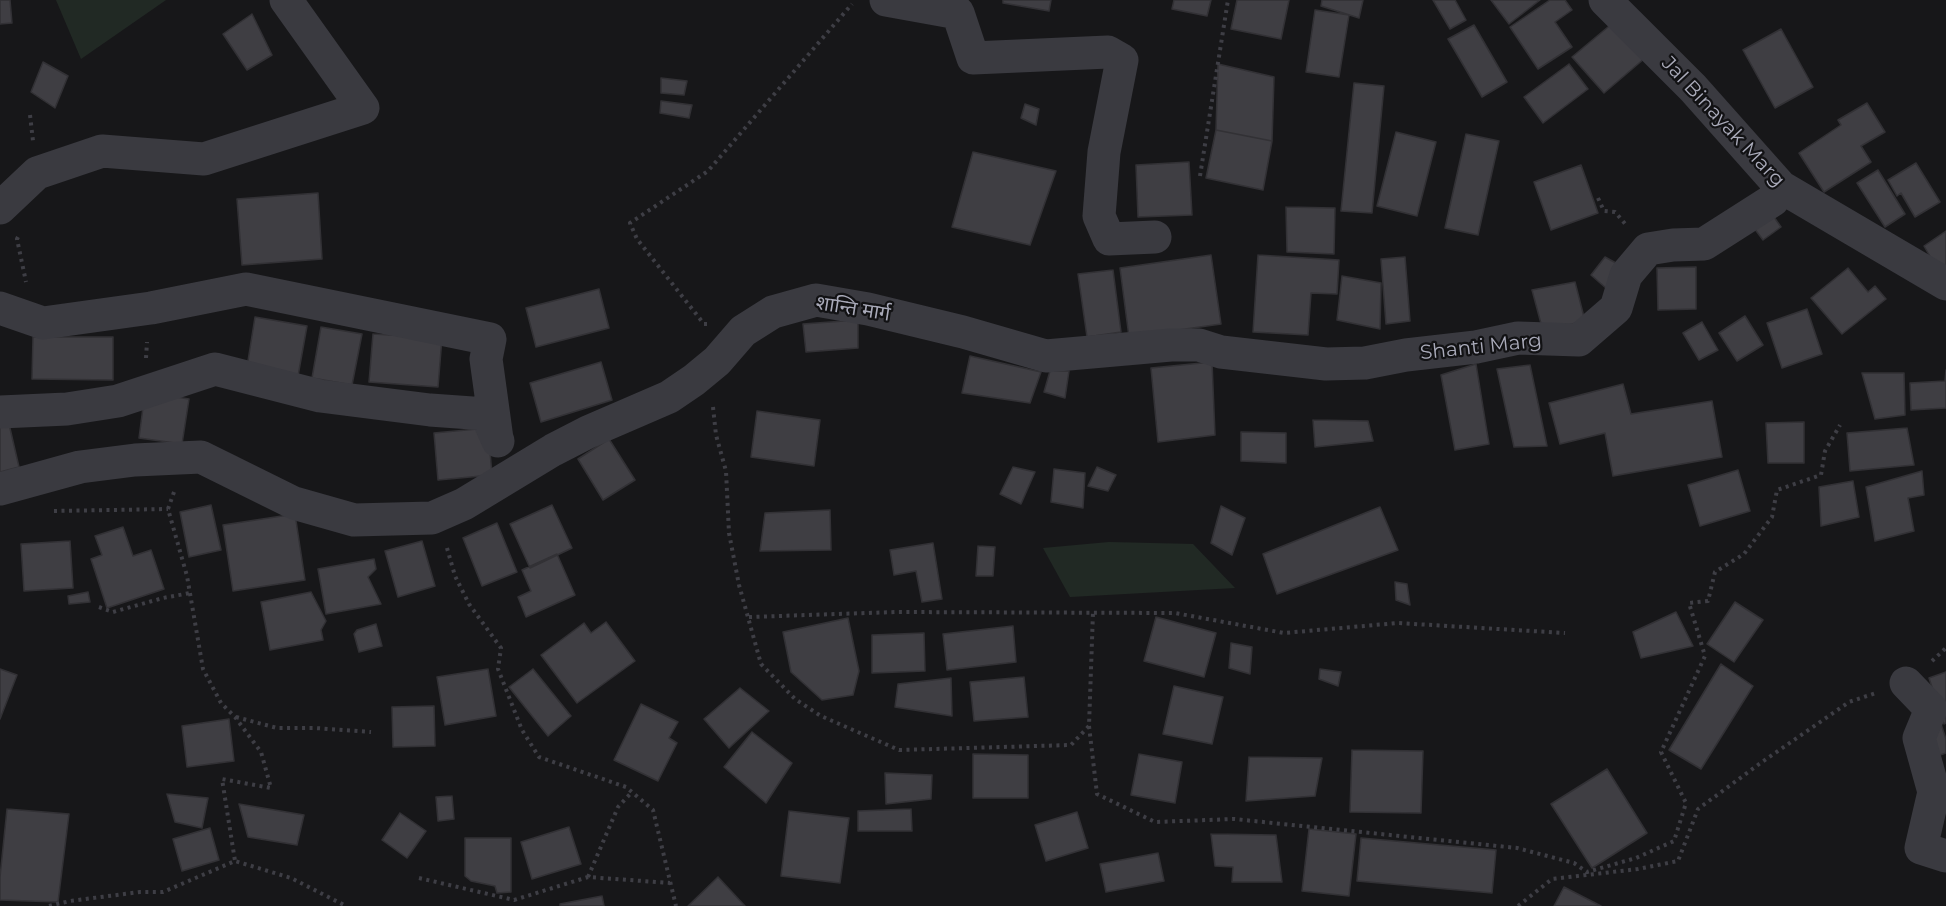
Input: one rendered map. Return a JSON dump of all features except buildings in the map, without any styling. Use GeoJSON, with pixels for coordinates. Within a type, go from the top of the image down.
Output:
{"type":"FeatureCollection","features":[{"type":"Feature","properties":{"kind":"street"},"geometry":{"type":"LineString","coordinates":[[0,208],[37,173],[102,151],[204,159],[363,108],[286,0]]}},
{"type":"Feature","properties":{"kind":"street"},"geometry":{"type":"LineString","coordinates":[[886,0],[958,13],[974,58],[1108,52],[1122,60],[1104,152],[1099,216],[1110,239],[1155,237]]}},
{"type":"Feature","properties":{"kind":"street","name":"Jal Binayak Marg"},"geometry":{"type":"LineString","coordinates":[[1605,0],[1694,88],[1781,187],[1946,284]]}},
{"type":"Feature","properties":{"kind":"street"},"geometry":{"type":"LineString","coordinates":[[1648,249],[1704,244],[1773,200],[1781,187]]}},
{"type":"Feature","properties":{"kind":"street","name":"Shanti Marg"},"geometry":{"type":"LineString","coordinates":[[1221,352],[1326,364],[1365,363],[1406,355],[1476,347],[1518,338],[1579,340],[1616,308],[1626,276],[1648,249]]}},
{"type":"Feature","properties":{"kind":"street"},"geometry":{"type":"LineString","coordinates":[[0,308],[43,323],[151,308],[246,289],[490,339],[486,359],[497,439],[508,478]]}},
{"type":"Feature","properties":{"kind":"street","name":"शान्ति मार्ग"},"geometry":{"type":"LineString","coordinates":[[432,518],[464,504],[588,432],[669,397],[717,361],[743,331],[773,312],[816,300],[868,309],[963,332],[1046,356],[1171,345],[1199,345],[1221,352]]}},
{"type":"Feature","properties":{"kind":"street"},"geometry":{"type":"LineString","coordinates":[[0,412],[67,409],[118,401],[216,369],[320,396],[430,410],[486,414],[497,439]]}},
{"type":"Feature","properties":{"kind":"street"},"geometry":{"type":"LineString","coordinates":[[0,489],[80,467],[135,460],[201,457],[294,503],[354,520],[432,518]]}},
{"type":"Feature","properties":{"kind":"street"},"geometry":{"type":"LineString","coordinates":[[1906,682],[1931,710],[1919,738],[1934,792],[1922,848],[1946,856]]}},
{"type":"Feature","properties":{"kind":"path"},"geometry":{"type":"LineString","coordinates":[[743,331],[704,324],[637,239],[630,224],[708,171],[856,0]]}},
{"type":"Feature","properties":{"kind":"path"},"geometry":{"type":"LineString","coordinates":[[1200,176],[1228,0]]}},
{"type":"Feature","properties":{"kind":"path"},"geometry":{"type":"LineString","coordinates":[[30,115],[37,173]]}},
{"type":"Feature","properties":{"kind":"path"},"geometry":{"type":"LineString","coordinates":[[1598,198],[1604,211],[1614,212],[1648,249]]}},
{"type":"Feature","properties":{"kind":"path"},"geometry":{"type":"LineString","coordinates":[[23,232],[17,239],[30,299],[61,320]]}},
{"type":"Feature","properties":{"kind":"path"},"geometry":{"type":"LineString","coordinates":[[694,380],[712,399],[716,435],[726,471],[729,533],[739,585],[761,664],[795,699],[821,716],[899,750],[1071,745],[1089,726]]}},
{"type":"Feature","properties":{"kind":"path"},"geometry":{"type":"LineString","coordinates":[[1093,612],[1089,726],[1097,794],[1155,822],[1234,819],[1517,848],[1574,863],[1587,872],[1636,858],[1674,841],[1686,803],[1661,752],[1705,656],[1689,603],[1708,601],[1715,572],[1744,555],[1772,517],[1777,490],[1821,475],[1825,451],[1840,425]]}},
{"type":"Feature","properties":{"kind":"path"},"geometry":{"type":"LineString","coordinates":[[183,491],[173,493],[168,509],[190,593],[203,669],[221,704],[236,717],[261,752],[271,788],[222,779],[235,861]]}},
{"type":"Feature","properties":{"kind":"path"},"geometry":{"type":"LineString","coordinates":[[45,511],[168,509]]}},
{"type":"Feature","properties":{"kind":"path"},"geometry":{"type":"LineString","coordinates":[[432,518],[444,535],[455,576],[469,604],[501,648],[498,669],[522,730],[540,757],[588,772],[627,788],[653,810],[676,906]]}},
{"type":"Feature","properties":{"kind":"path"},"geometry":{"type":"LineString","coordinates":[[99,607],[113,612],[163,597],[190,593]]}},
{"type":"Feature","properties":{"kind":"path"},"geometry":{"type":"LineString","coordinates":[[749,617],[896,612],[1175,613],[1284,633],[1398,623],[1565,633]]}},
{"type":"Feature","properties":{"kind":"path"},"geometry":{"type":"LineString","coordinates":[[1518,906],[1552,879],[1638,869],[1678,861],[1698,809],[1849,702],[1906,682]]}},
{"type":"Feature","properties":{"kind":"path"},"geometry":{"type":"LineString","coordinates":[[236,717],[277,728],[371,732]]}},
{"type":"Feature","properties":{"kind":"path"},"geometry":{"type":"LineString","coordinates":[[588,877],[618,807],[632,792]]}},
{"type":"Feature","properties":{"kind":"path"},"geometry":{"type":"LineString","coordinates":[[49,906],[70,900],[140,892],[162,892],[235,861],[291,878],[346,906]]}},
{"type":"Feature","properties":{"kind":"path"},"geometry":{"type":"LineString","coordinates":[[418,878],[514,900],[588,877],[670,883]]}},
{"type":"Feature","properties":{"kind":"shaded area"},"geometry":{"type":"Polygon","coordinates":[[[56,0],[166,0],[81,59],[56,0]]]}},
{"type":"Feature","properties":{"kind":"shaded area"},"geometry":{"type":"Polygon","coordinates":[[[1109,542],[1193,544],[1235,588],[1070,597],[1043,548],[1109,542]]]}}]}
